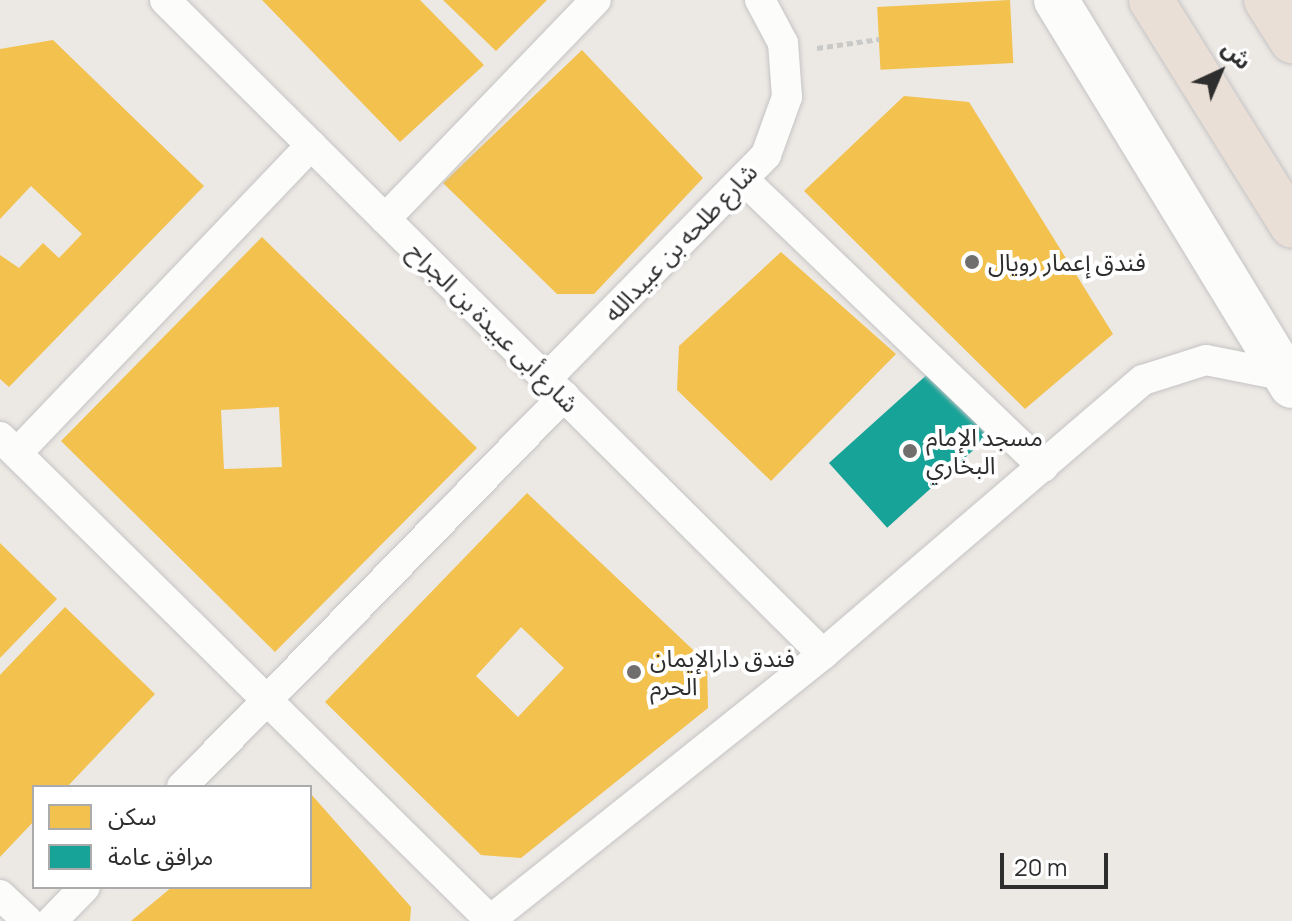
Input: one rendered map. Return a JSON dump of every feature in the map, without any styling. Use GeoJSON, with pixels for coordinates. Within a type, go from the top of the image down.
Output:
{"type":"FeatureCollection","features":[{"type":"Feature","properties":{"kind":"highway"},"geometry":{"type":"LineString","coordinates":[[1151,0],[1192,61],[1292,226]]}},
{"type":"Feature","properties":{"kind":"main road"},"geometry":{"type":"LineString","coordinates":[[1056,0],[1289,381]]}},
{"type":"Feature","properties":{"kind":"street","name":"شارع أبى عبيدة بن الجراح"},"geometry":{"type":"LineString","coordinates":[[165,0],[823,654]]}},
{"type":"Feature","properties":{"kind":"street"},"geometry":{"type":"LineString","coordinates":[[385,219],[596,0]]}},
{"type":"Feature","properties":{"kind":"street","name":"شارع طلحه بن عبيدالله"},"geometry":{"type":"LineString","coordinates":[[184,785],[555,388],[766,155],[787,97],[784,53],[760,0]]}},
{"type":"Feature","properties":{"kind":"street"},"geometry":{"type":"LineString","coordinates":[[311,145],[9,445],[489,920],[823,654],[1143,380],[1206,360],[1289,381]]}},
{"type":"Feature","properties":{"kind":"street"},"geometry":{"type":"LineString","coordinates":[[743,179],[1043,467]]}},
{"type":"Feature","properties":{"kind":"street"},"geometry":{"type":"LineString","coordinates":[[52,921],[83,889]]}},
{"type":"Feature","properties":{"kind":"street"},"geometry":{"type":"LineString","coordinates":[[0,895],[28,921]]}},
{"type":"Feature","properties":{"kind":"path"},"geometry":{"type":"LineString","coordinates":[[784,53],[879,39]]}},
{"type":"Feature","properties":{"kind":"building: سكن"},"geometry":{"type":"Polygon","coordinates":[[[262,0],[420,0],[484,65],[400,142],[262,0]]]}},
{"type":"Feature","properties":{"kind":"building: سكن"},"geometry":{"type":"Polygon","coordinates":[[[443,0],[547,0],[496,51],[443,0]]]}},
{"type":"Feature","properties":{"kind":"building: سكن"},"geometry":{"type":"Polygon","coordinates":[[[1010,0],[1013,63],[880,70],[877,7],[1010,0]]]}},
{"type":"Feature","properties":{"kind":"building: سكن"},"geometry":{"type":"Polygon","coordinates":[[[53,40],[204,186],[9,387],[0,379],[0,255],[19,268],[43,243],[59,258],[82,234],[31,186],[0,219],[0,49],[53,40]]]}},
{"type":"Feature","properties":{"kind":"building: سكن"},"geometry":{"type":"Polygon","coordinates":[[[582,50],[703,178],[594,294],[557,294],[443,183],[582,50]]]}},
{"type":"Feature","properties":{"kind":"building: سكن","name":"فندق إعمار رويال"},"geometry":{"type":"Polygon","coordinates":[[[904,96],[969,102],[1113,334],[1025,409],[804,191],[904,96]]]}},
{"type":"Feature","properties":{"kind":"building: سكن"},"geometry":{"type":"Polygon","coordinates":[[[262,237],[477,448],[275,652],[61,441],[262,237]],[[279,407],[221,410],[224,469],[282,467],[279,407]]]}},
{"type":"Feature","properties":{"kind":"building: سكن"},"geometry":{"type":"Polygon","coordinates":[[[781,252],[896,354],[771,481],[677,390],[679,346],[781,252]]]}},
{"type":"Feature","properties":{"kind":"building: سكن","name":"فندق دارالإيمان الحرم"},"geometry":{"type":"Polygon","coordinates":[[[527,493],[707,663],[708,708],[521,858],[481,855],[325,702],[527,493]],[[521,627],[476,676],[518,717],[564,668],[521,627]]]}},
{"type":"Feature","properties":{"kind":"building: سكن"},"geometry":{"type":"Polygon","coordinates":[[[0,543],[57,599],[0,658],[0,543]]]}},
{"type":"Feature","properties":{"kind":"building: سكن"},"geometry":{"type":"Polygon","coordinates":[[[65,607],[155,694],[69,785],[32,785],[32,823],[0,857],[0,675],[65,607]]]}},
{"type":"Feature","properties":{"kind":"building: سكن"},"geometry":{"type":"Polygon","coordinates":[[[312,795],[411,907],[410,921],[131,921],[170,889],[312,889],[312,795]]]}},
{"type":"Feature","properties":{"kind":"building: مرافق عامة","name":"مسجد الإمام البخاري"},"geometry":{"type":"Polygon","coordinates":[[[930,372],[988,437],[887,528],[829,463],[930,372]]]}},
{"type":"Feature","properties":{"kind":"place","name":"فندق إعمار رويال"},"geometry":{"type":"Point","coordinates":[972,262]}},
{"type":"Feature","properties":{"kind":"place","name":"مسجد الإمام البخاري"},"geometry":{"type":"Point","coordinates":[910,451]}},
{"type":"Feature","properties":{"kind":"place","name":"فندق دارالإيمان الحرم"},"geometry":{"type":"Point","coordinates":[634,672]}}]}
